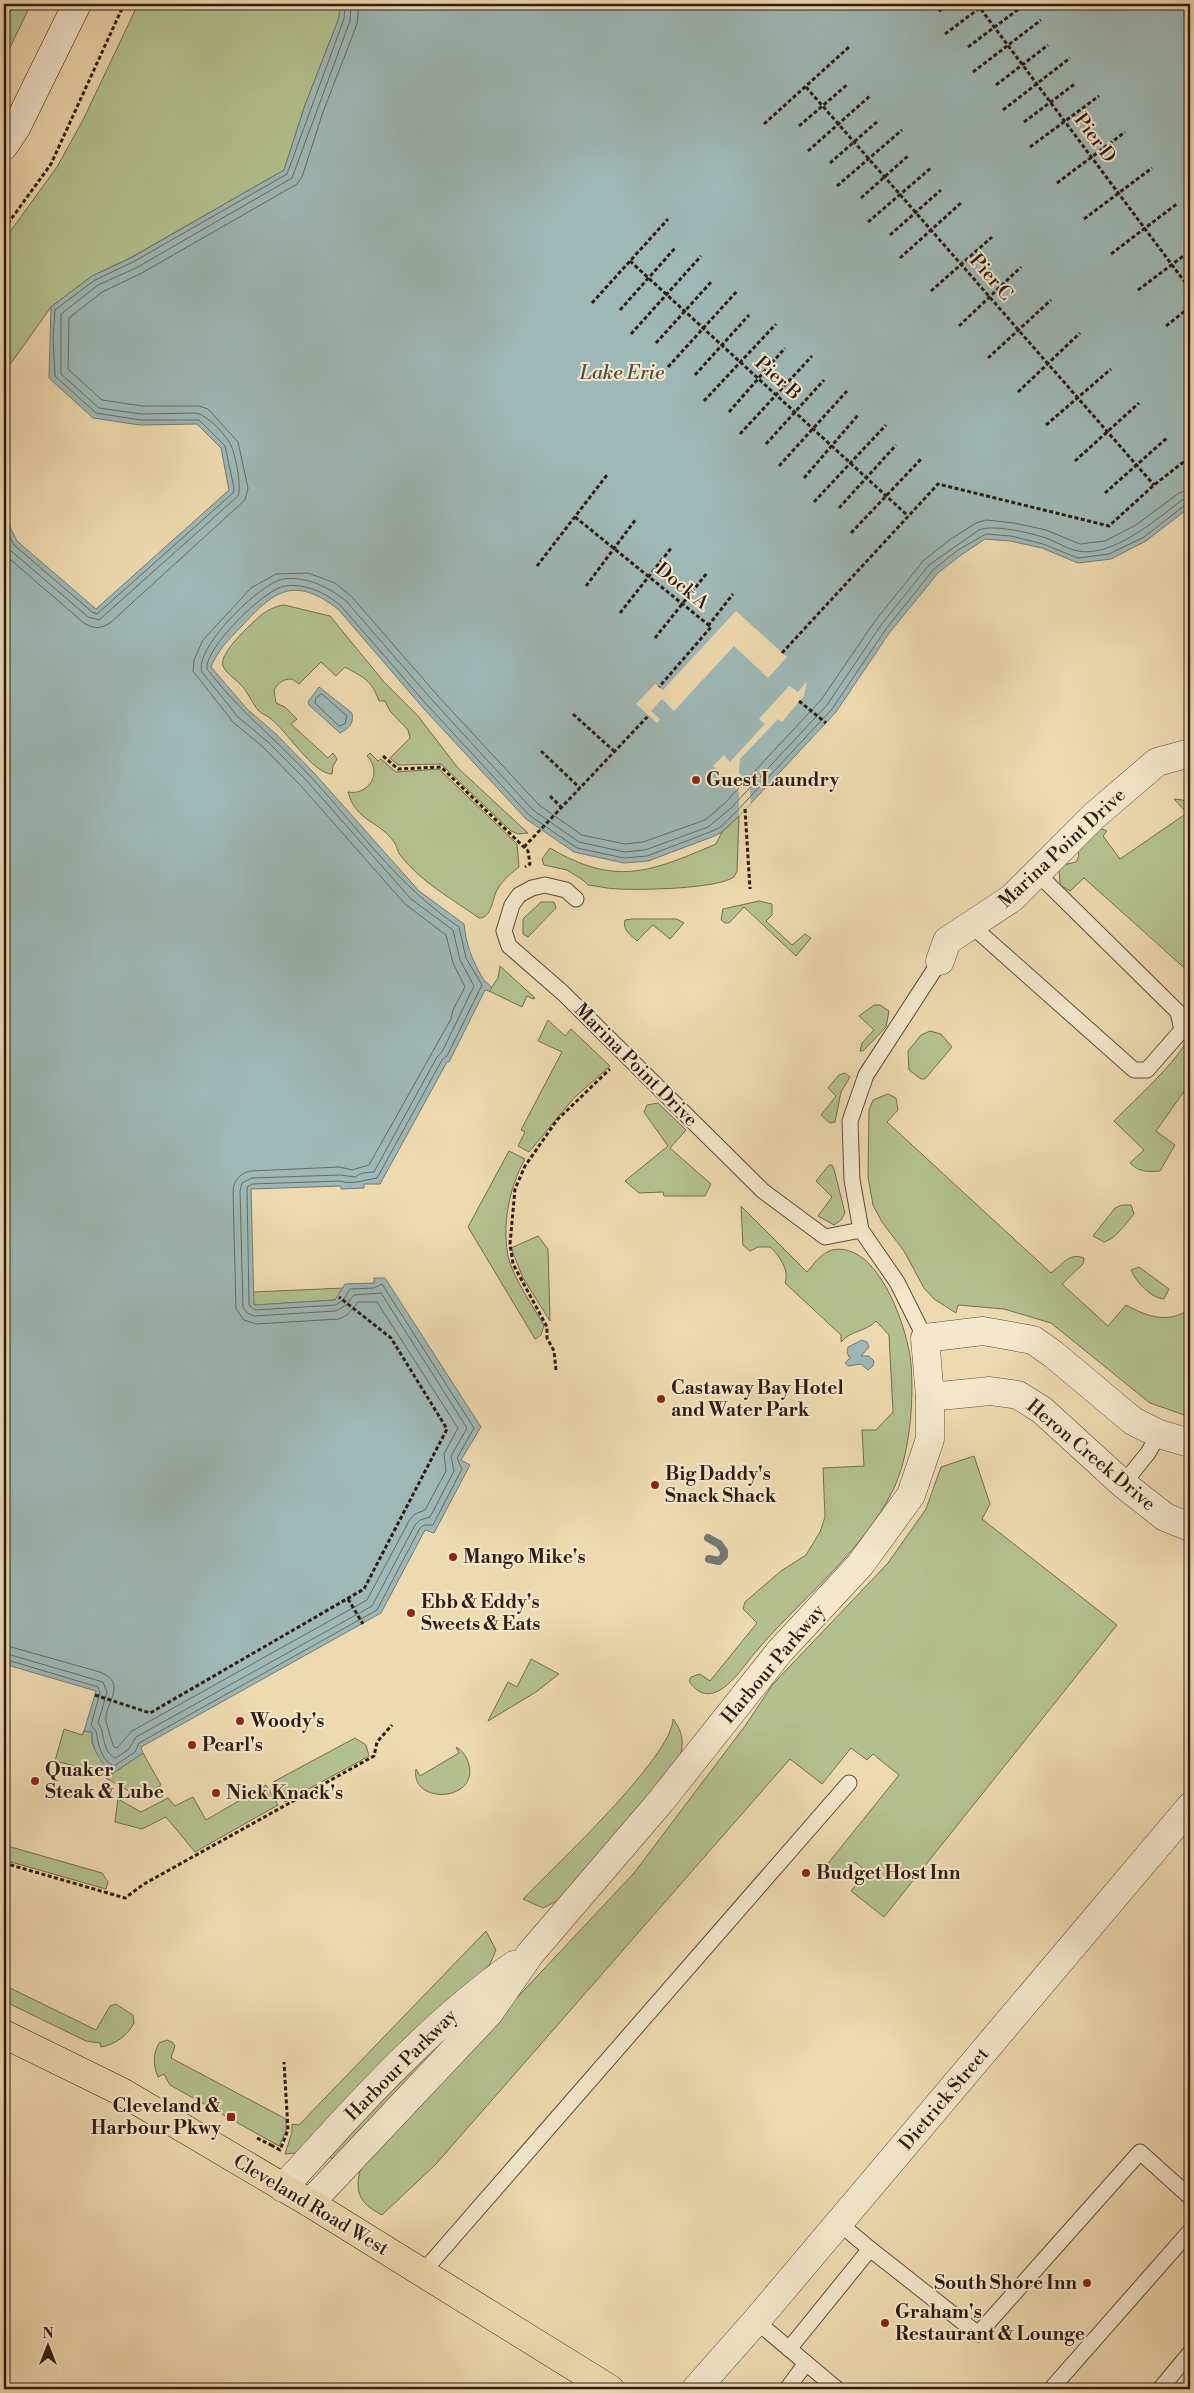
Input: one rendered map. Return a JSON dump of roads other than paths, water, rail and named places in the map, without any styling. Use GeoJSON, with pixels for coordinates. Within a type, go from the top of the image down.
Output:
{"type":"FeatureCollection","features":[{"type":"Feature","properties":{"kind":"main road","name":"Cleveland Road West"},"geometry":{"type":"LineString","coordinates":[[4,2034],[122,2092],[310,2203],[610,2389]]}},
{"type":"Feature","properties":{"kind":"street"},"geometry":{"type":"LineString","coordinates":[[4,146],[16,128],[77,4]]}},
{"type":"Feature","properties":{"kind":"street","name":"Marina Point Drive"},"geometry":{"type":"LineString","coordinates":[[940,961],[947,941],[1012,898],[1094,816],[1157,762],[1190,753]]}},
{"type":"Feature","properties":{"kind":"street"},"geometry":{"type":"LineString","coordinates":[[925,1338],[983,1331],[1032,1340],[1053,1354],[1132,1421],[1159,1434],[1190,1443]]}},
{"type":"Feature","properties":{"kind":"street","name":"Harbour Parkway"},"geometry":{"type":"LineString","coordinates":[[310,2203],[489,2013],[530,1954],[661,1801],[780,1651],[860,1565],[911,1494],[930,1439],[930,1397],[925,1338]]}},
{"type":"Feature","properties":{"kind":"street","name":"Heron Creek Drive"},"geometry":{"type":"LineString","coordinates":[[930,1397],[990,1391],[1018,1395],[1042,1410],[1123,1484],[1165,1517],[1190,1527]]}},
{"type":"Feature","properties":{"kind":"street","name":"Dietrick Street"},"geometry":{"type":"LineString","coordinates":[[696,2389],[756,2321],[1190,1807]]}},
{"type":"Feature","properties":{"kind":"street","name":"Harbour Parkway"},"geometry":{"type":"LineString","coordinates":[[283,2188],[352,2111],[471,1995],[530,1954]]}},
{"type":"Feature","properties":{"kind":"lane"},"geometry":{"type":"LineString","coordinates":[[972,926],[1134,1070],[1147,1070],[1182,1030],[1178,1012],[1037,874]]}},
{"type":"Feature","properties":{"kind":"lane","name":"Marina Point Drive"},"geometry":{"type":"LineString","coordinates":[[576,899],[566,890],[545,885],[532,888],[519,895],[512,905],[504,931],[509,946],[563,993],[763,1191],[825,1237],[861,1230]]}},
{"type":"Feature","properties":{"kind":"lane","name":"Marina Point Drive"},"geometry":{"type":"LineString","coordinates":[[925,1338],[896,1282],[861,1230],[852,1180],[850,1121],[866,1075],[940,961]]}},
{"type":"Feature","properties":{"kind":"lane"},"geometry":{"type":"LineString","coordinates":[[1123,1484],[1148,1453],[1159,1434]]}},
{"type":"Feature","properties":{"kind":"lane"},"geometry":{"type":"LineString","coordinates":[[422,2273],[849,1783]]}},
{"type":"Feature","properties":{"kind":"lane"},"geometry":{"type":"LineString","coordinates":[[839,2223],[870,2250],[978,2334],[1140,2152],[1190,2196]]}},
{"type":"Feature","properties":{"kind":"lane"},"geometry":{"type":"LineString","coordinates":[[1051,2389],[1190,2231]]}},
{"type":"Feature","properties":{"kind":"lane"},"geometry":{"type":"LineString","coordinates":[[789,2349],[870,2250]]}},
{"type":"Feature","properties":{"kind":"lane"},"geometry":{"type":"LineString","coordinates":[[756,2321],[837,2389]]}},
{"type":"Feature","properties":{"kind":"lane"},"geometry":{"type":"LineString","coordinates":[[1160,2389],[1190,2353]]}},
{"type":"Feature","properties":{"kind":"lane"},"geometry":{"type":"LineString","coordinates":[[787,2389],[806,2364]]}},
{"type":"Feature","properties":{"kind":"water","name":"Lake Erie"},"geometry":{"type":"Polygon","coordinates":[[[340,4],[1190,4],[1190,507],[1146,541],[1111,559],[1078,563],[1042,548],[1010,541],[985,539],[938,573],[890,632],[836,712],[739,816],[722,832],[712,837],[648,861],[624,863],[574,852],[526,819],[424,709],[338,609],[308,592],[296,590],[274,597],[253,614],[220,650],[211,667],[247,709],[276,734],[315,774],[419,891],[464,924],[472,958],[483,979],[492,988],[489,991],[485,990],[449,1062],[447,1062],[380,1184],[364,1184],[364,1188],[341,1189],[341,1186],[251,1189],[254,1305],[335,1300],[345,1284],[374,1283],[374,1278],[385,1278],[481,1427],[461,1460],[470,1465],[434,1533],[425,1530],[381,1613],[141,1747],[143,1753],[112,1774],[95,1750],[92,1732],[84,1731],[96,1691],[4,1664],[4,515],[17,541],[96,609],[229,490],[221,448],[197,424],[140,425],[93,418],[49,378],[51,307],[92,276],[131,258],[284,170],[305,105],[339,18],[340,4]]]}},
{"type":"Feature","properties":{"kind":"water"},"geometry":{"type":"Polygon","coordinates":[[[319,687],[352,713],[350,725],[340,733],[309,705],[308,702],[319,687]]]}},
{"type":"Feature","properties":{"kind":"water"},"geometry":{"type":"Polygon","coordinates":[[[862,1340],[867,1342],[869,1347],[861,1356],[869,1356],[874,1361],[873,1366],[868,1370],[861,1364],[848,1366],[845,1363],[850,1358],[847,1353],[848,1347],[862,1340]]]}},
{"type":"Feature","properties":{"kind":"waterway"},"geometry":{"type":"LineString","coordinates":[[708,1538],[719,1544],[724,1551],[724,1556],[719,1561],[709,1559]]}},
{"type":"Feature","properties":{"kind":"place","name":"Guest Laundry"},"geometry":{"type":"Point","coordinates":[696,780]}},
{"type":"Feature","properties":{"kind":"place","name":"Castaway Bay Hotel and Water Park"},"geometry":{"type":"Point","coordinates":[661,1399]}},
{"type":"Feature","properties":{"kind":"place","name":"Big Daddy's Snack Shack"},"geometry":{"type":"Point","coordinates":[655,1485]}},
{"type":"Feature","properties":{"kind":"place","name":"Mango Mike's"},"geometry":{"type":"Point","coordinates":[453,1557]}},
{"type":"Feature","properties":{"kind":"place","name":"Ebb & Eddy's Sweets & Eats"},"geometry":{"type":"Point","coordinates":[411,1613]}},
{"type":"Feature","properties":{"kind":"place","name":"Woody's"},"geometry":{"type":"Point","coordinates":[240,1721]}},
{"type":"Feature","properties":{"kind":"place","name":"Pearl's"},"geometry":{"type":"Point","coordinates":[192,1745]}},
{"type":"Feature","properties":{"kind":"place","name":"Quaker Steak & Lube"},"geometry":{"type":"Point","coordinates":[35,1781]}},
{"type":"Feature","properties":{"kind":"place","name":"Nick Knack's"},"geometry":{"type":"Point","coordinates":[216,1793]}},
{"type":"Feature","properties":{"kind":"place","name":"Budget Host Inn"},"geometry":{"type":"Point","coordinates":[806,1873]}},
{"type":"Feature","properties":{"kind":"place","name":"Cleveland & Harbour Pkwy"},"geometry":{"type":"Point","coordinates":[231,2117]}},
{"type":"Feature","properties":{"kind":"place","name":"South Shore Inn"},"geometry":{"type":"Point","coordinates":[1087,2283]}},
{"type":"Feature","properties":{"kind":"place","name":"Graham's Restaurant & Lounge"},"geometry":{"type":"Point","coordinates":[885,2323]}}]}
